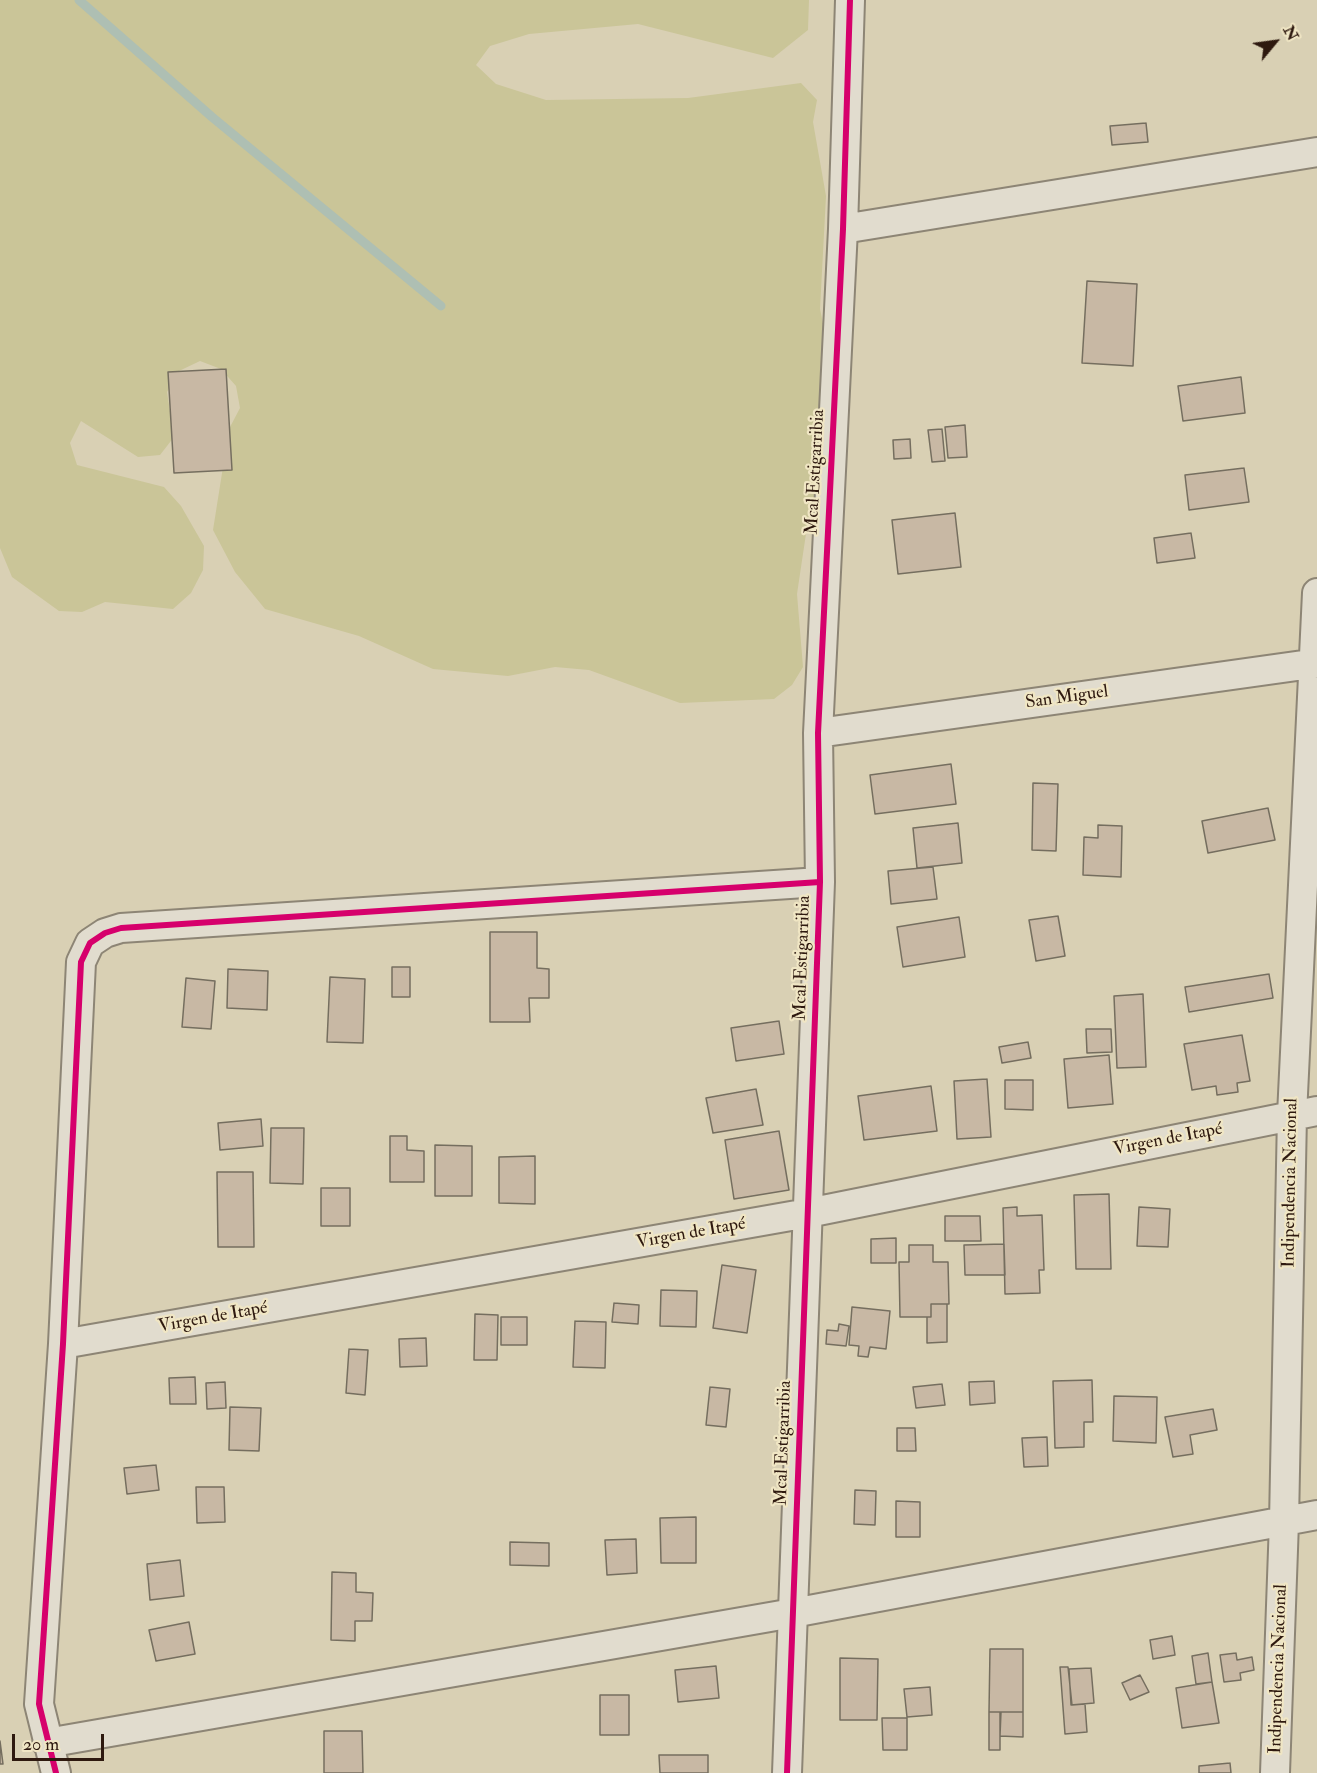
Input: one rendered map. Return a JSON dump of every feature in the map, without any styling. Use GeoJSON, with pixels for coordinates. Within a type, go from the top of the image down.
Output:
{"type":"FeatureCollection","features":[{"type":"Feature","properties":{"kind":"street","name":"Mcal Estigarribia"},"geometry":{"type":"LineString","coordinates":[[787,1773],[820,882],[818,734],[843,229],[850,0]]}},
{"type":"Feature","properties":{"kind":"street"},"geometry":{"type":"LineString","coordinates":[[843,229],[1317,153]]}},
{"type":"Feature","properties":{"kind":"street","name":"Indipendencia Nacional"},"geometry":{"type":"LineString","coordinates":[[1275,1773],[1284,1522],[1305,1113],[1317,593]]}},
{"type":"Feature","properties":{"kind":"street","name":"San Miguel"},"geometry":{"type":"LineString","coordinates":[[818,734],[1316,663]]}},
{"type":"Feature","properties":{"kind":"street"},"geometry":{"type":"LineString","coordinates":[[56,1773],[39,1704],[63,1344],[81,962],[90,943],[105,933],[121,928],[820,882]]}},
{"type":"Feature","properties":{"kind":"street","name":"Virgen de Itapé"},"geometry":{"type":"LineString","coordinates":[[63,1344],[808,1213],[1305,1113]]}},
{"type":"Feature","properties":{"kind":"street"},"geometry":{"type":"LineString","coordinates":[[47,1743],[793,1612],[1317,1515]]}},
{"type":"Feature","properties":{"kind":"shaded area"},"geometry":{"type":"Polygon","coordinates":[[[0,0],[809,0],[808,30],[773,58],[638,24],[529,34],[490,46],[476,65],[496,84],[546,100],[688,98],[801,83],[817,100],[813,122],[826,196],[820,309],[835,381],[828,462],[807,527],[797,594],[803,667],[792,685],[774,699],[680,703],[589,670],[555,667],[508,676],[433,669],[359,636],[265,609],[235,572],[213,530],[229,429],[240,408],[236,386],[221,369],[200,361],[179,371],[167,392],[174,437],[160,455],[138,457],[81,421],[70,443],[77,465],[164,487],[181,506],[204,546],[203,570],[191,593],[173,609],[105,602],[82,612],[59,611],[12,577],[0,548],[0,0]]]}},
{"type":"Feature","properties":{"kind":"building"},"geometry":{"type":"Polygon","coordinates":[[[1146,123],[1148,142],[1112,145],[1110,126],[1146,123]]]}},
{"type":"Feature","properties":{"kind":"building"},"geometry":{"type":"Polygon","coordinates":[[[1087,281],[1137,284],[1133,366],[1082,363],[1087,281]]]}},
{"type":"Feature","properties":{"kind":"building"},"geometry":{"type":"Polygon","coordinates":[[[226,369],[232,470],[174,473],[168,372],[226,369]]]}},
{"type":"Feature","properties":{"kind":"building"},"geometry":{"type":"Polygon","coordinates":[[[1241,377],[1245,413],[1183,421],[1178,386],[1241,377]]]}},
{"type":"Feature","properties":{"kind":"building"},"geometry":{"type":"Polygon","coordinates":[[[965,425],[967,457],[948,458],[945,427],[965,425]]]}},
{"type":"Feature","properties":{"kind":"building"},"geometry":{"type":"Polygon","coordinates":[[[942,429],[945,461],[932,462],[928,430],[942,429]]]}},
{"type":"Feature","properties":{"kind":"building"},"geometry":{"type":"Polygon","coordinates":[[[910,439],[911,458],[894,459],[893,440],[910,439]]]}},
{"type":"Feature","properties":{"kind":"building"},"geometry":{"type":"Polygon","coordinates":[[[1244,468],[1249,502],[1189,510],[1185,475],[1244,468]]]}},
{"type":"Feature","properties":{"kind":"building"},"geometry":{"type":"Polygon","coordinates":[[[955,513],[961,567],[898,574],[892,520],[955,513]]]}},
{"type":"Feature","properties":{"kind":"building"},"geometry":{"type":"Polygon","coordinates":[[[1191,533],[1195,558],[1157,563],[1154,538],[1191,533]]]}},
{"type":"Feature","properties":{"kind":"building"},"geometry":{"type":"Polygon","coordinates":[[[951,764],[956,804],[875,814],[870,775],[951,764]]]}},
{"type":"Feature","properties":{"kind":"building"},"geometry":{"type":"Polygon","coordinates":[[[1033,783],[1058,784],[1056,851],[1032,850],[1033,783]]]}},
{"type":"Feature","properties":{"kind":"building"},"geometry":{"type":"Polygon","coordinates":[[[1268,808],[1275,840],[1208,853],[1202,821],[1268,808]]]}},
{"type":"Feature","properties":{"kind":"building"},"geometry":{"type":"Polygon","coordinates":[[[958,823],[962,863],[917,868],[913,828],[958,823]]]}},
{"type":"Feature","properties":{"kind":"building"},"geometry":{"type":"Polygon","coordinates":[[[1098,825],[1122,826],[1121,877],[1083,875],[1084,837],[1098,838],[1098,825]]]}},
{"type":"Feature","properties":{"kind":"building"},"geometry":{"type":"Polygon","coordinates":[[[933,867],[937,899],[891,904],[888,871],[933,867]]]}},
{"type":"Feature","properties":{"kind":"building"},"geometry":{"type":"Polygon","coordinates":[[[1058,916],[1065,956],[1036,961],[1029,920],[1058,916]]]}},
{"type":"Feature","properties":{"kind":"building"},"geometry":{"type":"Polygon","coordinates":[[[959,917],[965,957],[903,967],[897,927],[959,917]]]}},
{"type":"Feature","properties":{"kind":"building"},"geometry":{"type":"Polygon","coordinates":[[[490,932],[537,932],[537,968],[549,969],[549,998],[529,998],[530,1022],[490,1022],[490,932]]]}},
{"type":"Feature","properties":{"kind":"building"},"geometry":{"type":"Polygon","coordinates":[[[392,967],[410,967],[410,997],[392,997],[392,967]]]}},
{"type":"Feature","properties":{"kind":"building"},"geometry":{"type":"Polygon","coordinates":[[[228,969],[268,971],[267,1010],[227,1008],[228,969]]]}},
{"type":"Feature","properties":{"kind":"building"},"geometry":{"type":"Polygon","coordinates":[[[1269,974],[1273,998],[1189,1012],[1185,987],[1269,974]]]}},
{"type":"Feature","properties":{"kind":"building"},"geometry":{"type":"Polygon","coordinates":[[[330,977],[365,979],[363,1043],[327,1042],[330,977]]]}},
{"type":"Feature","properties":{"kind":"building"},"geometry":{"type":"Polygon","coordinates":[[[186,978],[215,981],[211,1029],[182,1027],[186,978]]]}},
{"type":"Feature","properties":{"kind":"building"},"geometry":{"type":"Polygon","coordinates":[[[1143,994],[1146,1067],[1117,1068],[1114,996],[1143,994]]]}},
{"type":"Feature","properties":{"kind":"building"},"geometry":{"type":"Polygon","coordinates":[[[779,1021],[784,1054],[736,1061],[731,1028],[779,1021]]]}},
{"type":"Feature","properties":{"kind":"building"},"geometry":{"type":"Polygon","coordinates":[[[1086,1029],[1111,1029],[1112,1052],[1087,1053],[1086,1029]]]}},
{"type":"Feature","properties":{"kind":"building"},"geometry":{"type":"Polygon","coordinates":[[[1242,1035],[1250,1081],[1237,1083],[1238,1092],[1217,1095],[1216,1086],[1192,1090],[1184,1044],[1242,1035]]]}},
{"type":"Feature","properties":{"kind":"building"},"geometry":{"type":"Polygon","coordinates":[[[1028,1042],[1031,1058],[1002,1063],[999,1047],[1028,1042]]]}},
{"type":"Feature","properties":{"kind":"building"},"geometry":{"type":"Polygon","coordinates":[[[1109,1055],[1113,1104],[1068,1108],[1064,1059],[1109,1055]]]}},
{"type":"Feature","properties":{"kind":"building"},"geometry":{"type":"Polygon","coordinates":[[[987,1079],[991,1137],[957,1139],[954,1081],[987,1079]]]}},
{"type":"Feature","properties":{"kind":"building"},"geometry":{"type":"Polygon","coordinates":[[[1005,1080],[1033,1080],[1033,1110],[1005,1109],[1005,1080]]]}},
{"type":"Feature","properties":{"kind":"building"},"geometry":{"type":"Polygon","coordinates":[[[931,1086],[937,1131],[864,1140],[858,1096],[931,1086]]]}},
{"type":"Feature","properties":{"kind":"building"},"geometry":{"type":"Polygon","coordinates":[[[756,1089],[763,1125],[713,1133],[706,1098],[756,1089]]]}},
{"type":"Feature","properties":{"kind":"building"},"geometry":{"type":"Polygon","coordinates":[[[261,1119],[263,1146],[220,1150],[218,1123],[261,1119]]]}},
{"type":"Feature","properties":{"kind":"building"},"geometry":{"type":"Polygon","coordinates":[[[271,1128],[304,1128],[303,1184],[270,1183],[271,1128]]]}},
{"type":"Feature","properties":{"kind":"building"},"geometry":{"type":"Polygon","coordinates":[[[779,1131],[789,1190],[734,1199],[725,1140],[779,1131]]]}},
{"type":"Feature","properties":{"kind":"building"},"geometry":{"type":"Polygon","coordinates":[[[390,1136],[407,1136],[407,1150],[424,1151],[424,1182],[390,1182],[390,1136]]]}},
{"type":"Feature","properties":{"kind":"building"},"geometry":{"type":"Polygon","coordinates":[[[435,1145],[472,1146],[472,1196],[435,1196],[435,1145]]]}},
{"type":"Feature","properties":{"kind":"building"},"geometry":{"type":"Polygon","coordinates":[[[535,1156],[535,1204],[499,1203],[499,1157],[535,1156]]]}},
{"type":"Feature","properties":{"kind":"building"},"geometry":{"type":"Polygon","coordinates":[[[217,1172],[253,1172],[254,1247],[218,1247],[217,1172]]]}},
{"type":"Feature","properties":{"kind":"building"},"geometry":{"type":"Polygon","coordinates":[[[321,1188],[350,1188],[350,1226],[321,1226],[321,1188]]]}},
{"type":"Feature","properties":{"kind":"building"},"geometry":{"type":"Polygon","coordinates":[[[1109,1194],[1111,1269],[1076,1269],[1074,1195],[1109,1194]]]}},
{"type":"Feature","properties":{"kind":"building"},"geometry":{"type":"Polygon","coordinates":[[[1017,1207],[1017,1216],[1042,1215],[1044,1270],[1039,1270],[1040,1293],[1005,1294],[1003,1208],[1017,1207]]]}},
{"type":"Feature","properties":{"kind":"building"},"geometry":{"type":"Polygon","coordinates":[[[1139,1207],[1170,1209],[1168,1247],[1137,1246],[1139,1207]]]}},
{"type":"Feature","properties":{"kind":"building"},"geometry":{"type":"Polygon","coordinates":[[[945,1216],[980,1216],[981,1241],[945,1241],[945,1216]]]}},
{"type":"Feature","properties":{"kind":"building"},"geometry":{"type":"Polygon","coordinates":[[[896,1238],[896,1263],[871,1263],[871,1239],[896,1238]]]}},
{"type":"Feature","properties":{"kind":"building"},"geometry":{"type":"Polygon","coordinates":[[[1004,1244],[1005,1275],[965,1275],[964,1245],[1004,1244]]]}},
{"type":"Feature","properties":{"kind":"building"},"geometry":{"type":"Polygon","coordinates":[[[909,1245],[933,1245],[933,1262],[948,1262],[949,1304],[931,1304],[931,1317],[900,1317],[899,1262],[909,1262],[909,1245]]]}},
{"type":"Feature","properties":{"kind":"building"},"geometry":{"type":"Polygon","coordinates":[[[722,1265],[756,1270],[747,1333],[713,1328],[722,1265]]]}},
{"type":"Feature","properties":{"kind":"building"},"geometry":{"type":"Polygon","coordinates":[[[661,1290],[697,1291],[696,1327],[660,1326],[661,1290]]]}},
{"type":"Feature","properties":{"kind":"building"},"geometry":{"type":"Polygon","coordinates":[[[614,1303],[639,1305],[638,1324],[612,1322],[614,1303]]]}},
{"type":"Feature","properties":{"kind":"building"},"geometry":{"type":"Polygon","coordinates":[[[931,1304],[947,1304],[947,1342],[927,1343],[927,1317],[931,1317],[931,1304]]]}},
{"type":"Feature","properties":{"kind":"building"},"geometry":{"type":"Polygon","coordinates":[[[852,1307],[890,1311],[886,1349],[870,1347],[868,1357],[858,1356],[859,1346],[849,1345],[852,1307]]]}},
{"type":"Feature","properties":{"kind":"building"},"geometry":{"type":"Polygon","coordinates":[[[475,1314],[498,1315],[497,1360],[474,1360],[475,1314]]]}},
{"type":"Feature","properties":{"kind":"building"},"geometry":{"type":"Polygon","coordinates":[[[501,1317],[527,1317],[527,1345],[501,1345],[501,1317]]]}},
{"type":"Feature","properties":{"kind":"building"},"geometry":{"type":"Polygon","coordinates":[[[575,1321],[606,1322],[605,1368],[573,1367],[575,1321]]]}},
{"type":"Feature","properties":{"kind":"building"},"geometry":{"type":"Polygon","coordinates":[[[839,1324],[849,1326],[846,1346],[826,1344],[827,1330],[838,1331],[839,1324]]]}},
{"type":"Feature","properties":{"kind":"building"},"geometry":{"type":"Polygon","coordinates":[[[426,1338],[427,1366],[400,1367],[399,1339],[426,1338]]]}},
{"type":"Feature","properties":{"kind":"building"},"geometry":{"type":"Polygon","coordinates":[[[349,1349],[368,1350],[365,1395],[346,1393],[349,1349]]]}},
{"type":"Feature","properties":{"kind":"building"},"geometry":{"type":"Polygon","coordinates":[[[195,1377],[196,1404],[170,1404],[169,1378],[195,1377]]]}},
{"type":"Feature","properties":{"kind":"building"},"geometry":{"type":"Polygon","coordinates":[[[1092,1380],[1093,1422],[1084,1422],[1084,1447],[1055,1448],[1053,1381],[1092,1380]]]}},
{"type":"Feature","properties":{"kind":"building"},"geometry":{"type":"Polygon","coordinates":[[[994,1381],[995,1403],[970,1405],[969,1382],[994,1381]]]}},
{"type":"Feature","properties":{"kind":"building"},"geometry":{"type":"Polygon","coordinates":[[[225,1382],[226,1408],[207,1409],[206,1383],[225,1382]]]}},
{"type":"Feature","properties":{"kind":"building"},"geometry":{"type":"Polygon","coordinates":[[[942,1384],[945,1405],[916,1408],[913,1387],[942,1384]]]}},
{"type":"Feature","properties":{"kind":"building"},"geometry":{"type":"Polygon","coordinates":[[[710,1387],[730,1389],[726,1427],[706,1425],[710,1387]]]}},
{"type":"Feature","properties":{"kind":"building"},"geometry":{"type":"Polygon","coordinates":[[[1114,1396],[1157,1397],[1156,1443],[1113,1441],[1114,1396]]]}},
{"type":"Feature","properties":{"kind":"building"},"geometry":{"type":"Polygon","coordinates":[[[230,1407],[261,1408],[259,1451],[229,1450],[230,1407]]]}},
{"type":"Feature","properties":{"kind":"building"},"geometry":{"type":"Polygon","coordinates":[[[1213,1409],[1217,1430],[1190,1435],[1193,1454],[1173,1457],[1165,1417],[1213,1409]]]}},
{"type":"Feature","properties":{"kind":"building"},"geometry":{"type":"Polygon","coordinates":[[[897,1428],[915,1428],[916,1451],[897,1451],[897,1428]]]}},
{"type":"Feature","properties":{"kind":"building"},"geometry":{"type":"Polygon","coordinates":[[[1047,1437],[1048,1466],[1024,1467],[1022,1438],[1047,1437]]]}},
{"type":"Feature","properties":{"kind":"building"},"geometry":{"type":"Polygon","coordinates":[[[156,1465],[159,1490],[127,1494],[124,1468],[156,1465]]]}},
{"type":"Feature","properties":{"kind":"building"},"geometry":{"type":"Polygon","coordinates":[[[196,1487],[224,1487],[225,1522],[197,1523],[196,1487]]]}},
{"type":"Feature","properties":{"kind":"building"},"geometry":{"type":"Polygon","coordinates":[[[855,1490],[876,1491],[875,1525],[854,1524],[855,1490]]]}},
{"type":"Feature","properties":{"kind":"building"},"geometry":{"type":"Polygon","coordinates":[[[896,1501],[920,1502],[920,1537],[896,1537],[896,1501]]]}},
{"type":"Feature","properties":{"kind":"building"},"geometry":{"type":"Polygon","coordinates":[[[696,1517],[696,1563],[661,1563],[660,1518],[696,1517]]]}},
{"type":"Feature","properties":{"kind":"building"},"geometry":{"type":"Polygon","coordinates":[[[636,1539],[637,1573],[607,1575],[605,1540],[636,1539]]]}},
{"type":"Feature","properties":{"kind":"building"},"geometry":{"type":"Polygon","coordinates":[[[510,1542],[549,1543],[549,1566],[510,1565],[510,1542]]]}},
{"type":"Feature","properties":{"kind":"building"},"geometry":{"type":"Polygon","coordinates":[[[180,1560],[184,1596],[150,1600],[147,1564],[180,1560]]]}},
{"type":"Feature","properties":{"kind":"building"},"geometry":{"type":"Polygon","coordinates":[[[332,1572],[356,1573],[356,1592],[373,1593],[372,1621],[355,1621],[355,1641],[331,1640],[332,1572]]]}},
{"type":"Feature","properties":{"kind":"building"},"geometry":{"type":"Polygon","coordinates":[[[189,1622],[195,1654],[156,1661],[149,1630],[189,1622]]]}},
{"type":"Feature","properties":{"kind":"building"},"geometry":{"type":"Polygon","coordinates":[[[1172,1636],[1175,1655],[1153,1659],[1150,1640],[1172,1636]]]}},
{"type":"Feature","properties":{"kind":"building"},"geometry":{"type":"Polygon","coordinates":[[[990,1649],[1023,1649],[1023,1712],[989,1712],[990,1649]]]}},
{"type":"Feature","properties":{"kind":"building"},"geometry":{"type":"Polygon","coordinates":[[[1208,1653],[1212,1682],[1196,1684],[1192,1656],[1208,1653]]]}},
{"type":"Feature","properties":{"kind":"building"},"geometry":{"type":"Polygon","coordinates":[[[1236,1653],[1237,1660],[1252,1657],[1254,1670],[1240,1673],[1241,1680],[1224,1682],[1220,1655],[1236,1653]]]}},
{"type":"Feature","properties":{"kind":"building"},"geometry":{"type":"Polygon","coordinates":[[[840,1658],[878,1659],[877,1720],[840,1720],[840,1658]]]}},
{"type":"Feature","properties":{"kind":"building"},"geometry":{"type":"Polygon","coordinates":[[[716,1666],[719,1698],[678,1702],[675,1670],[716,1666]]]}},
{"type":"Feature","properties":{"kind":"building"},"geometry":{"type":"Polygon","coordinates":[[[1060,1667],[1068,1667],[1072,1705],[1085,1704],[1087,1732],[1065,1734],[1060,1667]]]}},
{"type":"Feature","properties":{"kind":"building"},"geometry":{"type":"Polygon","coordinates":[[[1091,1668],[1094,1703],[1071,1705],[1069,1669],[1091,1668]]]}},
{"type":"Feature","properties":{"kind":"building"},"geometry":{"type":"Polygon","coordinates":[[[1140,1675],[1149,1692],[1130,1700],[1122,1683],[1140,1675]]]}},
{"type":"Feature","properties":{"kind":"building"},"geometry":{"type":"Polygon","coordinates":[[[1212,1682],[1219,1723],[1182,1728],[1176,1688],[1212,1682]]]}},
{"type":"Feature","properties":{"kind":"building"},"geometry":{"type":"Polygon","coordinates":[[[930,1687],[932,1715],[907,1717],[904,1689],[930,1687]]]}},
{"type":"Feature","properties":{"kind":"building"},"geometry":{"type":"Polygon","coordinates":[[[600,1695],[629,1695],[629,1735],[600,1735],[600,1695]]]}},
{"type":"Feature","properties":{"kind":"building"},"geometry":{"type":"Polygon","coordinates":[[[989,1712],[1000,1712],[1000,1750],[989,1750],[989,1712]]]}},
{"type":"Feature","properties":{"kind":"building"},"geometry":{"type":"Polygon","coordinates":[[[1001,1712],[1023,1712],[1023,1737],[1000,1736],[1001,1712]]]}},
{"type":"Feature","properties":{"kind":"building"},"geometry":{"type":"Polygon","coordinates":[[[882,1718],[907,1718],[907,1750],[883,1750],[882,1718]]]}},
{"type":"Feature","properties":{"kind":"building"},"geometry":{"type":"Polygon","coordinates":[[[324,1731],[362,1731],[363,1773],[324,1773],[324,1731]]]}},
{"type":"Feature","properties":{"kind":"building"},"geometry":{"type":"Polygon","coordinates":[[[0,1741],[3,1764],[0,1764],[0,1741]]]}},
{"type":"Feature","properties":{"kind":"building"},"geometry":{"type":"Polygon","coordinates":[[[659,1755],[708,1755],[708,1773],[660,1773],[659,1755]]]}},
{"type":"Feature","properties":{"kind":"building"},"geometry":{"type":"Polygon","coordinates":[[[1230,1763],[1231,1773],[1199,1773],[1199,1766],[1230,1763]]]}},
{"type":"Feature","properties":{"kind":"waterway"},"geometry":{"type":"LineString","coordinates":[[79,0],[212,117],[441,306]]}},
{"type":"Feature","properties":{"kind":"cycle path"},"geometry":{"type":"LineString","coordinates":[[787,1773],[820,882],[818,733],[843,229],[850,0]]}},
{"type":"Feature","properties":{"kind":"cycle path"},"geometry":{"type":"LineString","coordinates":[[56,1773],[39,1704],[63,1344],[81,962],[90,943],[105,933],[121,928],[820,882]]}}]}
